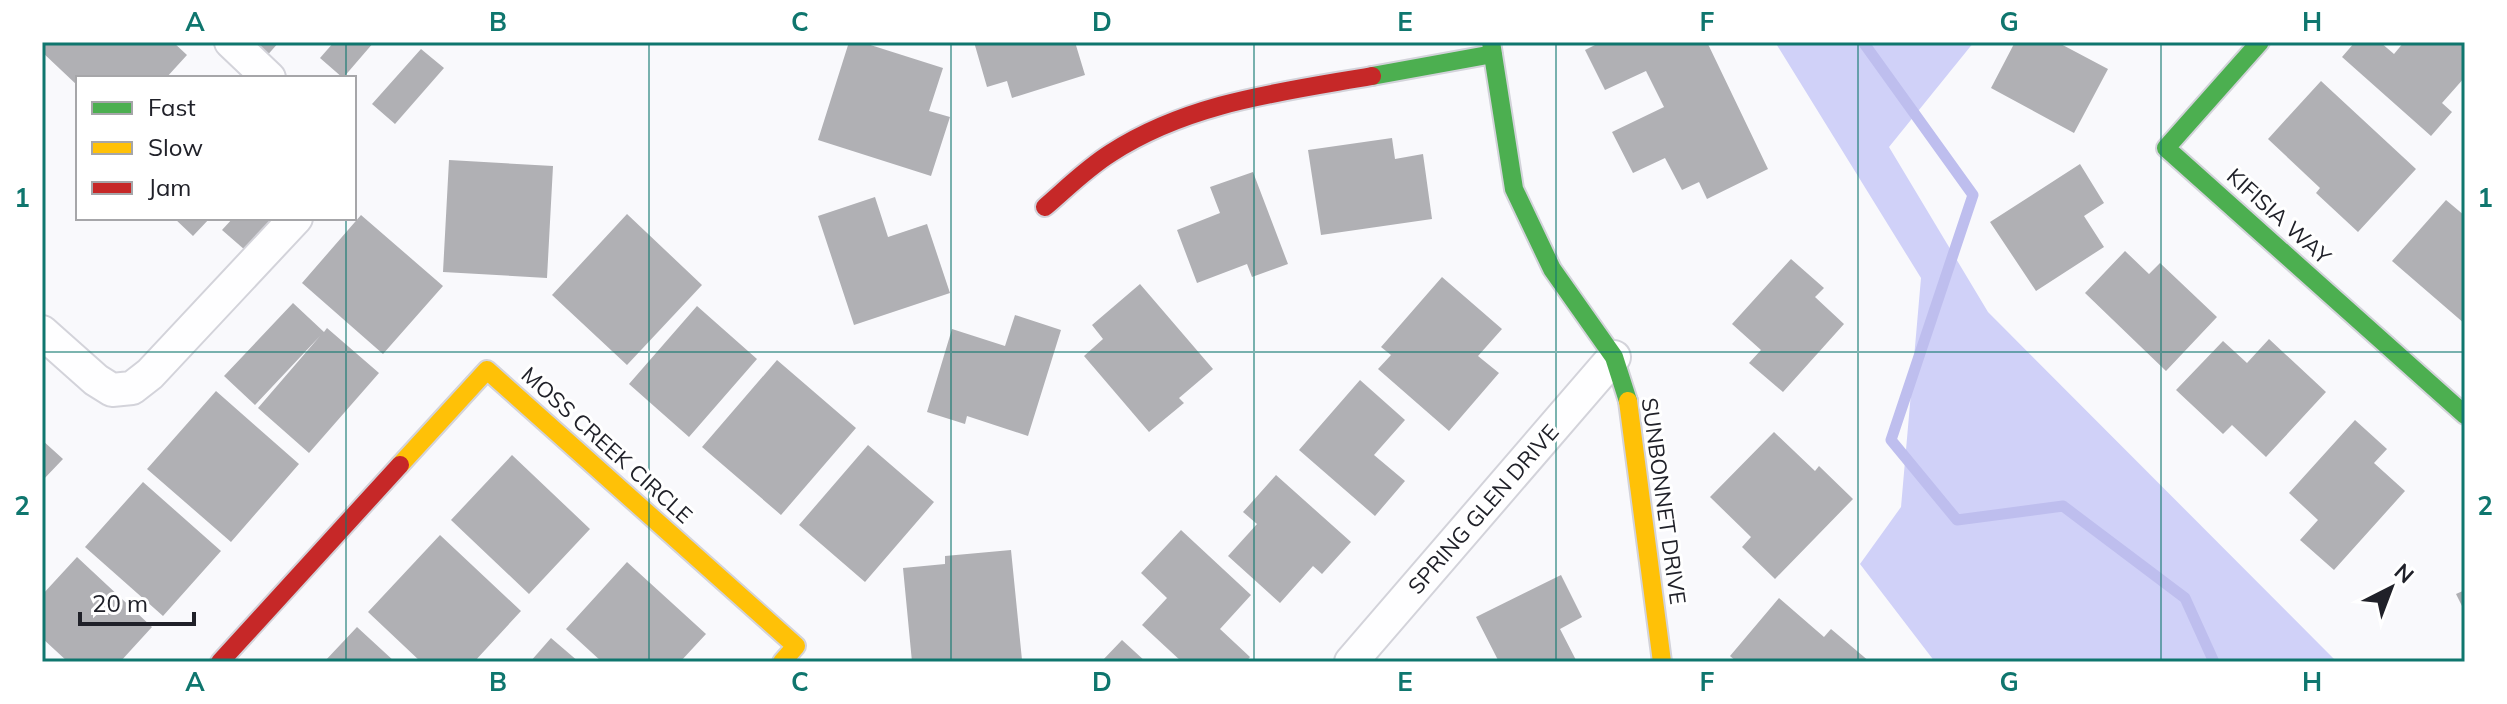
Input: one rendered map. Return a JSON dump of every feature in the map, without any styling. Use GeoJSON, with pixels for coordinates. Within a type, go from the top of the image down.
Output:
{"type":"FeatureCollection","features":[{"type":"Feature","properties":{"kind":"street"},"geometry":{"type":"LineString","coordinates":[[231,42],[267,76]]}},
{"type":"Feature","properties":{"kind":"street","name":"KIFISIA WAY"},"geometry":{"type":"LineString","coordinates":[[2260,42],[2166,148],[2465,415]]}},
{"type":"Feature","properties":{"kind":"street"},"geometry":{"type":"LineString","coordinates":[[1045,207],[1110,153],[1175,119],[1233,101],[1492,48]]}},
{"type":"Feature","properties":{"kind":"street","name":"SUNBONNET DRIVE"},"geometry":{"type":"LineString","coordinates":[[1492,48],[1514,189],[1552,269],[1614,357],[1630,408],[1662,662]]}},
{"type":"Feature","properties":{"kind":"street"},"geometry":{"type":"LineString","coordinates":[[42,332],[112,390],[132,388],[150,374],[294,220]]}},
{"type":"Feature","properties":{"kind":"street","name":"SPRING GLEN DRIVE"},"geometry":{"type":"LineString","coordinates":[[1351,662],[1614,357]]}},
{"type":"Feature","properties":{"kind":"street","name":"MOSS CREEK CIRCLE"},"geometry":{"type":"LineString","coordinates":[[220,662],[487,370],[796,646],[782,662]]}},
{"type":"Feature","properties":{"kind":"shaded area"},"geometry":{"type":"Polygon","coordinates":[[[1775,42],[1974,42],[1889,147],[1988,312],[2337,662],[1935,662],[1860,564],[1901,507],[1921,278],[1775,42]]]}},
{"type":"Feature","properties":{"kind":"building"},"geometry":{"type":"Polygon","coordinates":[[[42,42],[173,42],[187,55],[168,76],[76,76],[76,84],[42,52],[42,42]]]}},
{"type":"Feature","properties":{"kind":"building"},"geometry":{"type":"Polygon","coordinates":[[[248,42],[279,42],[265,58],[248,42]]]}},
{"type":"Feature","properties":{"kind":"building"},"geometry":{"type":"Polygon","coordinates":[[[334,42],[374,42],[345,76],[320,58],[334,42]]]}},
{"type":"Feature","properties":{"kind":"building"},"geometry":{"type":"Polygon","coordinates":[[[849,42],[861,42],[943,68],[929,111],[950,117],[931,176],[818,140],[849,42]]]}},
{"type":"Feature","properties":{"kind":"building"},"geometry":{"type":"Polygon","coordinates":[[[974,42],[1075,42],[1085,75],[1012,98],[1007,81],[987,87],[974,42]]]}},
{"type":"Feature","properties":{"kind":"building"},"geometry":{"type":"Polygon","coordinates":[[[1601,42],[1707,42],[1768,169],[1707,199],[1699,182],[1682,190],[1665,158],[1633,173],[1612,132],[1664,107],[1646,71],[1605,90],[1585,50],[1601,42]]]}},
{"type":"Feature","properties":{"kind":"building"},"geometry":{"type":"Polygon","coordinates":[[[2015,42],[2057,42],[2108,69],[2074,133],[1991,88],[2015,42]]]}},
{"type":"Feature","properties":{"kind":"building"},"geometry":{"type":"Polygon","coordinates":[[[2355,42],[2380,42],[2394,54],[2404,42],[2465,42],[2465,77],[2442,103],[2452,112],[2431,136],[2342,57],[2355,42]]]}},
{"type":"Feature","properties":{"kind":"building"},"geometry":{"type":"Polygon","coordinates":[[[421,49],[444,68],[395,124],[372,104],[421,49]]]}},
{"type":"Feature","properties":{"kind":"building"},"geometry":{"type":"Polygon","coordinates":[[[2321,81],[2416,169],[2358,232],[2316,193],[2320,188],[2268,139],[2321,81]]]}},
{"type":"Feature","properties":{"kind":"building"},"geometry":{"type":"Polygon","coordinates":[[[1392,138],[1395,159],[1423,154],[1432,219],[1321,235],[1308,150],[1392,138]]]}},
{"type":"Feature","properties":{"kind":"building"},"geometry":{"type":"Polygon","coordinates":[[[449,160],[553,166],[547,278],[443,272],[449,160]]]}},
{"type":"Feature","properties":{"kind":"building"},"geometry":{"type":"Polygon","coordinates":[[[2080,164],[2104,203],[2084,216],[2104,247],[2036,291],[1990,222],[2080,164]]]}},
{"type":"Feature","properties":{"kind":"building"},"geometry":{"type":"Polygon","coordinates":[[[1253,172],[1288,264],[1252,277],[1247,264],[1197,283],[1177,230],[1220,213],[1210,187],[1253,172]]]}},
{"type":"Feature","properties":{"kind":"building"},"geometry":{"type":"Polygon","coordinates":[[[875,197],[888,237],[927,224],[950,293],[854,325],[818,216],[875,197]]]}},
{"type":"Feature","properties":{"kind":"building"},"geometry":{"type":"Polygon","coordinates":[[[2446,200],[2465,216],[2465,324],[2392,261],[2446,200]]]}},
{"type":"Feature","properties":{"kind":"building"},"geometry":{"type":"Polygon","coordinates":[[[627,214],[702,285],[627,365],[552,295],[627,214]]]}},
{"type":"Feature","properties":{"kind":"building"},"geometry":{"type":"Polygon","coordinates":[[[361,215],[443,286],[383,354],[302,283],[361,215]]]}},
{"type":"Feature","properties":{"kind":"building"},"geometry":{"type":"Polygon","coordinates":[[[176,220],[208,220],[193,236],[176,220]]]}},
{"type":"Feature","properties":{"kind":"building"},"geometry":{"type":"Polygon","coordinates":[[[231,220],[272,220],[245,250],[222,230],[231,220]]]}},
{"type":"Feature","properties":{"kind":"building"},"geometry":{"type":"Polygon","coordinates":[[[2125,251],[2149,274],[2160,263],[2217,317],[2166,371],[2085,293],[2125,251]]]}},
{"type":"Feature","properties":{"kind":"building"},"geometry":{"type":"Polygon","coordinates":[[[1791,259],[1824,288],[1815,297],[1844,324],[1783,392],[1749,363],[1761,350],[1732,324],[1791,259]]]}},
{"type":"Feature","properties":{"kind":"building"},"geometry":{"type":"Polygon","coordinates":[[[1442,277],[1502,329],[1478,356],[1499,373],[1449,431],[1378,369],[1391,355],[1381,347],[1442,277]]]}},
{"type":"Feature","properties":{"kind":"building"},"geometry":{"type":"Polygon","coordinates":[[[1140,284],[1213,369],[1179,398],[1184,403],[1149,432],[1084,356],[1103,339],[1092,325],[1140,284]]]}},
{"type":"Feature","properties":{"kind":"building"},"geometry":{"type":"Polygon","coordinates":[[[293,303],[324,332],[327,328],[379,373],[309,453],[258,408],[320,336],[255,405],[224,376],[293,303]]]}},
{"type":"Feature","properties":{"kind":"building"},"geometry":{"type":"Polygon","coordinates":[[[697,306],[757,359],[689,437],[629,384],[697,306]]]}},
{"type":"Feature","properties":{"kind":"building"},"geometry":{"type":"Polygon","coordinates":[[[1015,315],[1061,330],[1028,436],[967,416],[965,424],[927,412],[952,329],[1005,346],[1015,315]]]}},
{"type":"Feature","properties":{"kind":"building"},"geometry":{"type":"Polygon","coordinates":[[[2269,339],[2326,392],[2266,457],[2232,425],[2223,434],[2176,390],[2223,341],[2247,363],[2269,339]]]}},
{"type":"Feature","properties":{"kind":"building"},"geometry":{"type":"Polygon","coordinates":[[[777,360],[856,428],[781,515],[702,447],[777,360]]]}},
{"type":"Feature","properties":{"kind":"building"},"geometry":{"type":"Polygon","coordinates":[[[1360,380],[1405,420],[1374,455],[1405,481],[1375,516],[1299,450],[1360,380]]]}},
{"type":"Feature","properties":{"kind":"building"},"geometry":{"type":"Polygon","coordinates":[[[216,391],[299,464],[231,542],[147,469],[216,391]]]}},
{"type":"Feature","properties":{"kind":"building"},"geometry":{"type":"Polygon","coordinates":[[[2355,420],[2387,449],[2374,463],[2405,491],[2334,570],[2300,540],[2318,520],[2289,493],[2355,420]]]}},
{"type":"Feature","properties":{"kind":"building"},"geometry":{"type":"Polygon","coordinates":[[[1774,432],[1815,471],[1819,466],[1853,499],[1775,579],[1742,547],[1751,537],[1710,497],[1774,432]]]}},
{"type":"Feature","properties":{"kind":"building"},"geometry":{"type":"Polygon","coordinates":[[[42,440],[63,459],[42,481],[42,440]]]}},
{"type":"Feature","properties":{"kind":"building"},"geometry":{"type":"Polygon","coordinates":[[[868,445],[934,502],[865,582],[799,525],[868,445]]]}},
{"type":"Feature","properties":{"kind":"building"},"geometry":{"type":"Polygon","coordinates":[[[512,455],[590,529],[529,594],[451,520],[512,455]]]}},
{"type":"Feature","properties":{"kind":"building"},"geometry":{"type":"Polygon","coordinates":[[[1276,475],[1351,542],[1322,574],[1313,566],[1280,603],[1228,556],[1257,524],[1243,512],[1276,475]]]}},
{"type":"Feature","properties":{"kind":"building"},"geometry":{"type":"Polygon","coordinates":[[[143,482],[221,551],[163,616],[85,547],[143,482]]]}},
{"type":"Feature","properties":{"kind":"building"},"geometry":{"type":"Polygon","coordinates":[[[1181,530],[1251,595],[1220,629],[1250,657],[1246,662],[1182,662],[1142,625],[1167,598],[1141,573],[1181,530]]]}},
{"type":"Feature","properties":{"kind":"building"},"geometry":{"type":"Polygon","coordinates":[[[440,535],[521,611],[474,662],[421,662],[368,612],[440,535]]]}},
{"type":"Feature","properties":{"kind":"building"},"geometry":{"type":"Polygon","coordinates":[[[1011,550],[1022,660],[912,662],[903,568],[945,564],[945,556],[1011,550]]]}},
{"type":"Feature","properties":{"kind":"building"},"geometry":{"type":"Polygon","coordinates":[[[77,557],[152,627],[120,662],[68,662],[42,638],[42,595],[77,557]]]}},
{"type":"Feature","properties":{"kind":"building"},"geometry":{"type":"Polygon","coordinates":[[[627,562],[706,634],[680,662],[602,662],[566,629],[627,562]]]}},
{"type":"Feature","properties":{"kind":"building"},"geometry":{"type":"Polygon","coordinates":[[[1561,575],[1582,617],[1560,629],[1577,662],[1499,662],[1476,617],[1561,575]]]}},
{"type":"Feature","properties":{"kind":"building"},"geometry":{"type":"Polygon","coordinates":[[[2465,590],[2465,612],[2456,594],[2465,590]]]}},
{"type":"Feature","properties":{"kind":"building"},"geometry":{"type":"Polygon","coordinates":[[[1779,598],[1824,637],[1831,629],[1870,662],[1737,662],[1730,656],[1779,598]]]}},
{"type":"Feature","properties":{"kind":"building"},"geometry":{"type":"Polygon","coordinates":[[[357,627],[395,662],[324,662],[357,627]]]}},
{"type":"Feature","properties":{"kind":"building"},"geometry":{"type":"Polygon","coordinates":[[[551,638],[579,662],[530,662],[551,638]]]}},
{"type":"Feature","properties":{"kind":"building"},"geometry":{"type":"Polygon","coordinates":[[[1122,640],[1146,662],[1101,662],[1122,640]]]}},
{"type":"Feature","properties":{"kind":"waterway"},"geometry":{"type":"LineString","coordinates":[[1863,42],[1973,195],[1891,440],[1957,520],[2063,506],[2185,598],[2214,662]]}},
{"type":"Feature","properties":{"kind":"traffic: fast"},"geometry":{"type":"LineString","coordinates":[[1491,42],[1514,189],[1552,269],[1614,357],[1628,401]]}},
{"type":"Feature","properties":{"kind":"traffic: fast"},"geometry":{"type":"LineString","coordinates":[[2260,42],[2166,148],[2465,415]]}},
{"type":"Feature","properties":{"kind":"traffic: fast"},"geometry":{"type":"LineString","coordinates":[[1372,76],[1493,54]]}},
{"type":"Feature","properties":{"kind":"traffic: slow"},"geometry":{"type":"LineString","coordinates":[[400,465],[487,370],[796,646],[782,662]]}},
{"type":"Feature","properties":{"kind":"traffic: slow"},"geometry":{"type":"LineString","coordinates":[[1628,401],[1662,662]]}},
{"type":"Feature","properties":{"kind":"traffic: jam"},"geometry":{"type":"LineString","coordinates":[[1045,207],[1102,159],[1172,122],[1237,101],[1372,76]]}},
{"type":"Feature","properties":{"kind":"traffic: jam"},"geometry":{"type":"LineString","coordinates":[[220,662],[400,465]]}}]}
